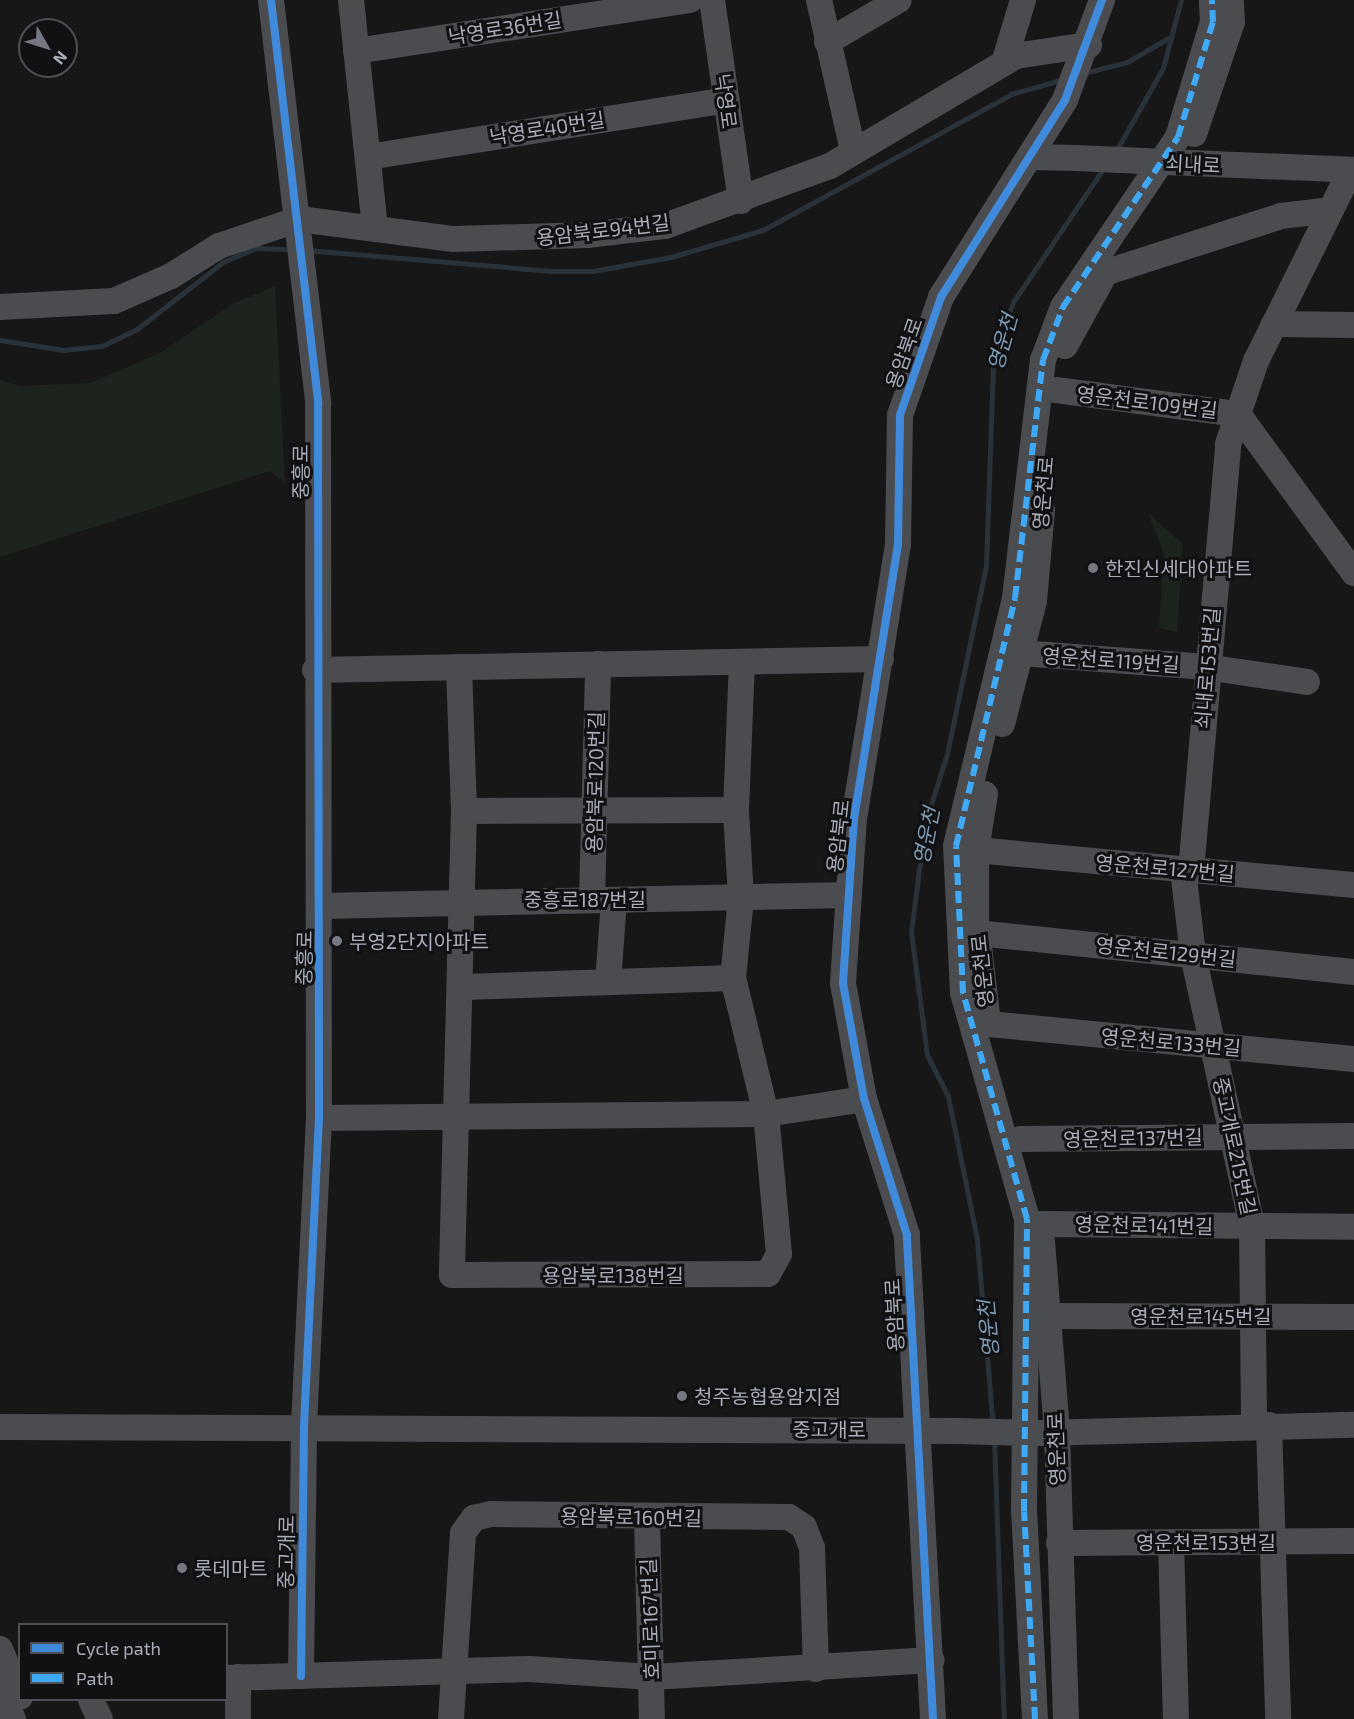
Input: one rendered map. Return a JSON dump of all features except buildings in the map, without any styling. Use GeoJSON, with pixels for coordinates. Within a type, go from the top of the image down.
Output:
{"type":"FeatureCollection","features":[{"type":"Feature","properties":{"kind":"street"},"geometry":{"type":"LineString","coordinates":[[0,307],[114,301],[171,276],[219,246],[300,228],[271,0]]}},
{"type":"Feature","properties":{"kind":"street"},"geometry":{"type":"LineString","coordinates":[[351,0],[375,229]]}},
{"type":"Feature","properties":{"kind":"street","name":"낙영로36번길"},"geometry":{"type":"LineString","coordinates":[[355,43],[690,0]]}},
{"type":"Feature","properties":{"kind":"street","name":"낙영로"},"geometry":{"type":"LineString","coordinates":[[712,0],[741,201]]}},
{"type":"Feature","properties":{"kind":"street"},"geometry":{"type":"LineString","coordinates":[[819,0],[853,151]]}},
{"type":"Feature","properties":{"kind":"street"},"geometry":{"type":"LineString","coordinates":[[827,42],[899,0]]}},
{"type":"Feature","properties":{"kind":"street"},"geometry":{"type":"LineString","coordinates":[[1004,63],[1023,0]]}},
{"type":"Feature","properties":{"kind":"street","name":"용암북로"},"geometry":{"type":"LineString","coordinates":[[933,1719],[907,1235],[864,1099],[843,983],[854,819],[898,544],[900,416],[941,297],[1032,157],[1089,45],[1102,0]]}},
{"type":"Feature","properties":{"kind":"street"},"geometry":{"type":"LineString","coordinates":[[1035,1719],[1024,1511],[1027,1219],[963,993],[956,846],[1015,598],[1043,360],[1063,306],[1178,137],[1213,22],[1212,0]]}},
{"type":"Feature","properties":{"kind":"street","name":"영운천로"},"geometry":{"type":"LineString","coordinates":[[1066,1719],[1059,1543],[1045,1433],[1047,1316],[1041,1224],[989,1024],[977,933],[976,850],[1034,602],[1056,390],[1075,321],[1173,163],[1213,89],[1232,22],[1231,0]]}},
{"type":"Feature","properties":{"kind":"street","name":"용암북로94번길"},"geometry":{"type":"LineString","coordinates":[[300,228],[375,229],[454,238],[587,235],[665,225],[741,201],[853,151],[1004,63],[1089,45]]}},
{"type":"Feature","properties":{"kind":"street","name":"낙영로40번길"},"geometry":{"type":"LineString","coordinates":[[368,157],[726,100]]}},
{"type":"Feature","properties":{"kind":"street","name":"쇠내로"},"geometry":{"type":"LineString","coordinates":[[1032,157],[1353,170]]}},
{"type":"Feature","properties":{"kind":"street","name":"쇠내로153번길"},"geometry":{"type":"LineString","coordinates":[[1187,871],[1227,444],[1274,324],[1330,210],[1353,170]]}},
{"type":"Feature","properties":{"kind":"street"},"geometry":{"type":"LineString","coordinates":[[1107,272],[1281,216],[1330,210]]}},
{"type":"Feature","properties":{"kind":"street","name":"중흥로"},"geometry":{"type":"LineString","coordinates":[[300,228],[318,402],[315,670],[321,906],[319,1118],[304,1429]]}},
{"type":"Feature","properties":{"kind":"street"},"geometry":{"type":"LineString","coordinates":[[1274,324],[1354,326]]}},
{"type":"Feature","properties":{"kind":"street","name":"영운천로109번길"},"geometry":{"type":"LineString","coordinates":[[1056,390],[1238,414]]}},
{"type":"Feature","properties":{"kind":"street"},"geometry":{"type":"LineString","coordinates":[[1238,414],[1354,573]]}},
{"type":"Feature","properties":{"kind":"street","name":"영운천로119번길"},"geometry":{"type":"LineString","coordinates":[[1021,653],[1206,667],[1307,682]]}},
{"type":"Feature","properties":{"kind":"street"},"geometry":{"type":"LineString","coordinates":[[315,670],[881,659]]}},
{"type":"Feature","properties":{"kind":"street","name":"용암북로138번길"},"geometry":{"type":"LineString","coordinates":[[463,899],[459,1117],[452,1275],[768,1274],[779,1254],[766,1114],[733,978],[741,898],[736,810],[742,662]]}},
{"type":"Feature","properties":{"kind":"street","name":"용암북로120번길"},"geometry":{"type":"LineString","coordinates":[[598,664],[595,811],[603,900]]}},
{"type":"Feature","properties":{"kind":"street"},"geometry":{"type":"LineString","coordinates":[[459,667],[464,811],[463,899]]}},
{"type":"Feature","properties":{"kind":"street"},"geometry":{"type":"LineString","coordinates":[[464,811],[736,810]]}},
{"type":"Feature","properties":{"kind":"street","name":"영운천로127번길"},"geometry":{"type":"LineString","coordinates":[[976,850],[1354,885]]}},
{"type":"Feature","properties":{"kind":"street","name":"중고개로215번길"},"geometry":{"type":"LineString","coordinates":[[1187,871],[1193,955],[1252,1226],[1278,1719]]}},
{"type":"Feature","properties":{"kind":"street","name":"중흥로187번길"},"geometry":{"type":"LineString","coordinates":[[321,906],[463,899],[603,900],[849,895]]}},
{"type":"Feature","properties":{"kind":"street"},"geometry":{"type":"LineString","coordinates":[[603,900],[608,982]]}},
{"type":"Feature","properties":{"kind":"street","name":"영운천로129번길"},"geometry":{"type":"LineString","coordinates":[[977,933],[1354,972]]}},
{"type":"Feature","properties":{"kind":"street"},"geometry":{"type":"LineString","coordinates":[[462,987],[733,978]]}},
{"type":"Feature","properties":{"kind":"street","name":"영운천로133번길"},"geometry":{"type":"LineString","coordinates":[[989,1024],[1354,1059]]}},
{"type":"Feature","properties":{"kind":"street"},"geometry":{"type":"LineString","coordinates":[[319,1118],[766,1114],[864,1099]]}},
{"type":"Feature","properties":{"kind":"street","name":"영운천로137번길"},"geometry":{"type":"LineString","coordinates":[[1020,1139],[1354,1136]]}},
{"type":"Feature","properties":{"kind":"street","name":"영운천로141번길"},"geometry":{"type":"LineString","coordinates":[[1041,1224],[1354,1227]]}},
{"type":"Feature","properties":{"kind":"street","name":"영운천로145번길"},"geometry":{"type":"LineString","coordinates":[[1047,1316],[1354,1317]]}},
{"type":"Feature","properties":{"kind":"street","name":"중고개로"},"geometry":{"type":"LineString","coordinates":[[0,1427],[916,1429],[1045,1433],[1261,1425],[1354,1425]]}},
{"type":"Feature","properties":{"kind":"street","name":"중고개로"},"geometry":{"type":"LineString","coordinates":[[301,1676],[304,1429]]}},
{"type":"Feature","properties":{"kind":"street","name":"용암북로160번길"},"geometry":{"type":"LineString","coordinates":[[450,1675],[463,1533],[474,1518],[789,1517],[804,1527],[812,1548],[816,1669]]}},
{"type":"Feature","properties":{"kind":"street","name":"호미로167번길"},"geometry":{"type":"LineString","coordinates":[[647,1519],[652,1719]]}},
{"type":"Feature","properties":{"kind":"street","name":"영운천로153번길"},"geometry":{"type":"LineString","coordinates":[[1059,1543],[1354,1541]]}},
{"type":"Feature","properties":{"kind":"street"},"geometry":{"type":"LineString","coordinates":[[1171,1542],[1176,1719]]}},
{"type":"Feature","properties":{"kind":"street"},"geometry":{"type":"LineString","coordinates":[[0,1649],[18,1693]]}},
{"type":"Feature","properties":{"kind":"street"},"geometry":{"type":"LineString","coordinates":[[238,1719],[232,1677],[450,1675],[529,1669],[652,1677],[816,1669],[931,1660]]}},
{"type":"Feature","properties":{"kind":"street"},"geometry":{"type":"LineString","coordinates":[[450,1675],[451,1719]]}},
{"type":"Feature","properties":{"kind":"street"},"geometry":{"type":"LineString","coordinates":[[0,1690],[13,1719]]}},
{"type":"Feature","properties":{"kind":"street"},"geometry":{"type":"LineString","coordinates":[[21,1701],[29,1719]]}},
{"type":"Feature","properties":{"kind":"street"},"geometry":{"type":"LineString","coordinates":[[91,1701],[100,1719]]}},
{"type":"Feature","properties":{"kind":"shaded area"},"geometry":{"type":"Polygon","coordinates":[[[275,286],[285,482],[270,471],[0,557],[0,380],[20,386],[91,383],[160,353],[233,304],[275,286]]]}},
{"type":"Feature","properties":{"kind":"shaded area"},"geometry":{"type":"Polygon","coordinates":[[[1148,513],[1183,544],[1177,632],[1159,628],[1164,554],[1148,513]]]}},
{"type":"Feature","properties":{"kind":"waterway","name":"영운천"},"geometry":{"type":"LineString","coordinates":[[1116,151],[1163,68],[1181,0]]}},
{"type":"Feature","properties":{"kind":"waterway"},"geometry":{"type":"LineString","coordinates":[[1084,73],[1127,62],[1172,36]]}},
{"type":"Feature","properties":{"kind":"waterway"},"geometry":{"type":"LineString","coordinates":[[307,250],[551,271],[593,271],[671,257],[763,230],[1011,94],[1064,79]]}},
{"type":"Feature","properties":{"kind":"waterway","name":"영운천"},"geometry":{"type":"LineString","coordinates":[[993,1427],[977,1239],[948,1096],[927,1055],[911,932],[925,823],[947,754],[986,566],[993,362],[1013,302],[1105,166]]}},
{"type":"Feature","properties":{"kind":"waterway"},"geometry":{"type":"LineString","coordinates":[[0,340],[63,350],[102,346],[137,329],[223,262],[256,248],[294,249]]}},
{"type":"Feature","properties":{"kind":"waterway","name":"영운천"},"geometry":{"type":"LineString","coordinates":[[994,1439],[1004,1719]]}},
{"type":"Feature","properties":{"kind":"marked path"},"geometry":{"type":"LineString","coordinates":[[1035,1719],[1024,1511],[1027,1219],[963,993],[956,846],[1015,598],[1043,360],[1063,307],[1178,137],[1213,22],[1212,0]]}},
{"type":"Feature","properties":{"kind":"cycle path"},"geometry":{"type":"LineString","coordinates":[[271,0],[318,403],[319,1118],[304,1429],[301,1676]]}},
{"type":"Feature","properties":{"kind":"cycle path"},"geometry":{"type":"LineString","coordinates":[[933,1719],[907,1235],[864,1099],[843,983],[854,819],[898,544],[900,415],[941,297],[1065,100],[1102,0]]}},
{"type":"Feature","properties":{"kind":"place","name":"한진신세대아파트"},"geometry":{"type":"Point","coordinates":[1093,568]}},
{"type":"Feature","properties":{"kind":"place","name":"부영2단지아파트"},"geometry":{"type":"Point","coordinates":[337,941]}},
{"type":"Feature","properties":{"kind":"place","name":"청주농협용암지점"},"geometry":{"type":"Point","coordinates":[682,1396]}},
{"type":"Feature","properties":{"kind":"place","name":"롯데마트"},"geometry":{"type":"Point","coordinates":[182,1568]}}]}
